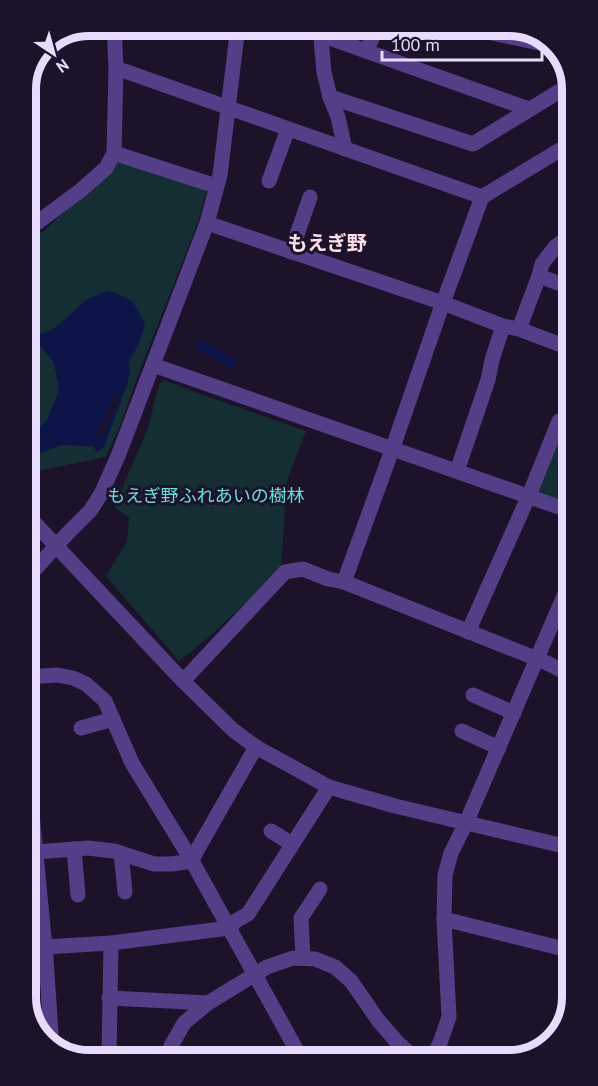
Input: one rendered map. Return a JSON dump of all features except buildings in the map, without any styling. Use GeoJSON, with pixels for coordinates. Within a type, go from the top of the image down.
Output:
{"type":"FeatureCollection","features":[{"type":"Feature","properties":{"kind":"street"},"geometry":{"type":"LineString","coordinates":[[36,224],[106,168],[114,153],[114,36]]}},
{"type":"Feature","properties":{"kind":"street"},"geometry":{"type":"LineString","coordinates":[[36,568],[90,511],[101,495],[207,223],[220,175],[237,36]]}},
{"type":"Feature","properties":{"kind":"street"},"geometry":{"type":"LineString","coordinates":[[322,36],[324,72],[345,149]]}},
{"type":"Feature","properties":{"kind":"street"},"geometry":{"type":"LineString","coordinates":[[335,36],[366,51],[529,110]]}},
{"type":"Feature","properties":{"kind":"street"},"geometry":{"type":"LineString","coordinates":[[366,51],[373,36]]}},
{"type":"Feature","properties":{"kind":"street"},"geometry":{"type":"LineString","coordinates":[[116,68],[482,197]]}},
{"type":"Feature","properties":{"kind":"street"},"geometry":{"type":"LineString","coordinates":[[330,97],[473,144],[562,90]]}},
{"type":"Feature","properties":{"kind":"street"},"geometry":{"type":"LineString","coordinates":[[269,181],[288,129]]}},
{"type":"Feature","properties":{"kind":"street"},"geometry":{"type":"LineString","coordinates":[[344,582],[482,197],[562,149]]}},
{"type":"Feature","properties":{"kind":"street"},"geometry":{"type":"LineString","coordinates":[[114,153],[216,186]]}},
{"type":"Feature","properties":{"kind":"street"},"geometry":{"type":"LineString","coordinates":[[291,252],[310,197]]}},
{"type":"Feature","properties":{"kind":"street"},"geometry":{"type":"LineString","coordinates":[[207,223],[562,345]]}},
{"type":"Feature","properties":{"kind":"street"},"geometry":{"type":"LineString","coordinates":[[519,329],[542,264],[555,247],[562,242]]}},
{"type":"Feature","properties":{"kind":"street"},"geometry":{"type":"LineString","coordinates":[[539,276],[562,284]]}},
{"type":"Feature","properties":{"kind":"street"},"geometry":{"type":"LineString","coordinates":[[457,471],[488,380],[503,326]]}},
{"type":"Feature","properties":{"kind":"street"},"geometry":{"type":"LineString","coordinates":[[153,364],[562,508]]}},
{"type":"Feature","properties":{"kind":"street"},"geometry":{"type":"LineString","coordinates":[[468,632],[559,421],[562,422]]}},
{"type":"Feature","properties":{"kind":"street"},"geometry":{"type":"LineString","coordinates":[[36,525],[183,681],[233,730],[256,747],[329,787],[395,806],[562,846]]}},
{"type":"Feature","properties":{"kind":"street"},"geometry":{"type":"LineString","coordinates":[[183,681],[285,572],[303,569],[328,579],[344,582],[562,671]]}},
{"type":"Feature","properties":{"kind":"street"},"geometry":{"type":"LineString","coordinates":[[436,1050],[449,1017],[444,919],[445,875],[451,852],[466,823],[562,601]]}},
{"type":"Feature","properties":{"kind":"street"},"geometry":{"type":"LineString","coordinates":[[36,676],[57,675],[73,678],[86,684],[105,701],[132,763],[192,861],[297,1050]]}},
{"type":"Feature","properties":{"kind":"street"},"geometry":{"type":"LineString","coordinates":[[473,695],[486,706],[514,713]]}},
{"type":"Feature","properties":{"kind":"street"},"geometry":{"type":"LineString","coordinates":[[81,728],[113,719]]}},
{"type":"Feature","properties":{"kind":"street"},"geometry":{"type":"LineString","coordinates":[[463,732],[499,748]]}},
{"type":"Feature","properties":{"kind":"street"},"geometry":{"type":"LineString","coordinates":[[192,861],[256,747]]}},
{"type":"Feature","properties":{"kind":"street"},"geometry":{"type":"LineString","coordinates":[[36,956],[45,952],[229,928],[248,914],[329,787]]}},
{"type":"Feature","properties":{"kind":"street"},"geometry":{"type":"LineString","coordinates":[[271,831],[292,844]]}},
{"type":"Feature","properties":{"kind":"street"},"geometry":{"type":"LineString","coordinates":[[51,1035],[36,852],[101,848],[154,864],[192,861]]}},
{"type":"Feature","properties":{"kind":"street"},"geometry":{"type":"LineString","coordinates":[[74,849],[78,895]]}},
{"type":"Feature","properties":{"kind":"street"},"geometry":{"type":"LineString","coordinates":[[121,853],[125,892]]}},
{"type":"Feature","properties":{"kind":"street"},"geometry":{"type":"LineString","coordinates":[[303,958],[301,918],[312,911],[320,889]]}},
{"type":"Feature","properties":{"kind":"street"},"geometry":{"type":"LineString","coordinates":[[444,919],[562,948]]}},
{"type":"Feature","properties":{"kind":"street"},"geometry":{"type":"LineString","coordinates":[[109,1050],[111,943]]}},
{"type":"Feature","properties":{"kind":"street"},"geometry":{"type":"LineString","coordinates":[[170,1050],[184,1023],[208,1003],[267,967],[293,958],[303,958],[315,959],[335,967],[351,981],[378,1020],[406,1050]]}},
{"type":"Feature","properties":{"kind":"street"},"geometry":{"type":"LineString","coordinates":[[109,998],[208,1003]]}},
{"type":"Feature","properties":{"kind":"green space"},"geometry":{"type":"Polygon","coordinates":[[[120,159],[202,186],[206,193],[198,222],[106,457],[36,471],[36,233],[44,231],[120,159]]]}},
{"type":"Feature","properties":{"kind":"green space","name":"もえぎ野ふれあいの樹林"},"geometry":{"type":"Polygon","coordinates":[[[164,380],[306,431],[287,480],[281,570],[208,638],[179,661],[106,576],[127,542],[129,518],[114,507],[147,431],[159,385],[164,380]]]}},
{"type":"Feature","properties":{"kind":"green space"},"geometry":{"type":"Polygon","coordinates":[[[562,428],[562,507],[530,493],[562,428]]]}},
{"type":"Feature","properties":{"kind":"shaded area"},"geometry":{"type":"Polygon","coordinates":[[[108,291],[128,298],[138,310],[145,324],[139,344],[129,361],[130,372],[127,385],[104,447],[97,452],[93,446],[60,445],[36,455],[36,430],[47,420],[59,390],[54,363],[36,341],[36,335],[60,324],[86,300],[108,291]]]}},
{"type":"Feature","properties":{"kind":"shaded area"},"geometry":{"type":"Polygon","coordinates":[[[201,339],[237,360],[232,370],[195,348],[201,339]]]}},
{"type":"Feature","properties":{"kind":"pier"},"geometry":{"type":"Polygon","coordinates":[[[115,395],[120,396],[117,402],[120,404],[119,407],[115,406],[103,437],[96,434],[100,425],[103,426],[115,395]]]}},
{"type":"Feature","properties":{"kind":"district","name":"もえぎ野"},"geometry":{"type":"Point","coordinates":[327,243]}}]}
